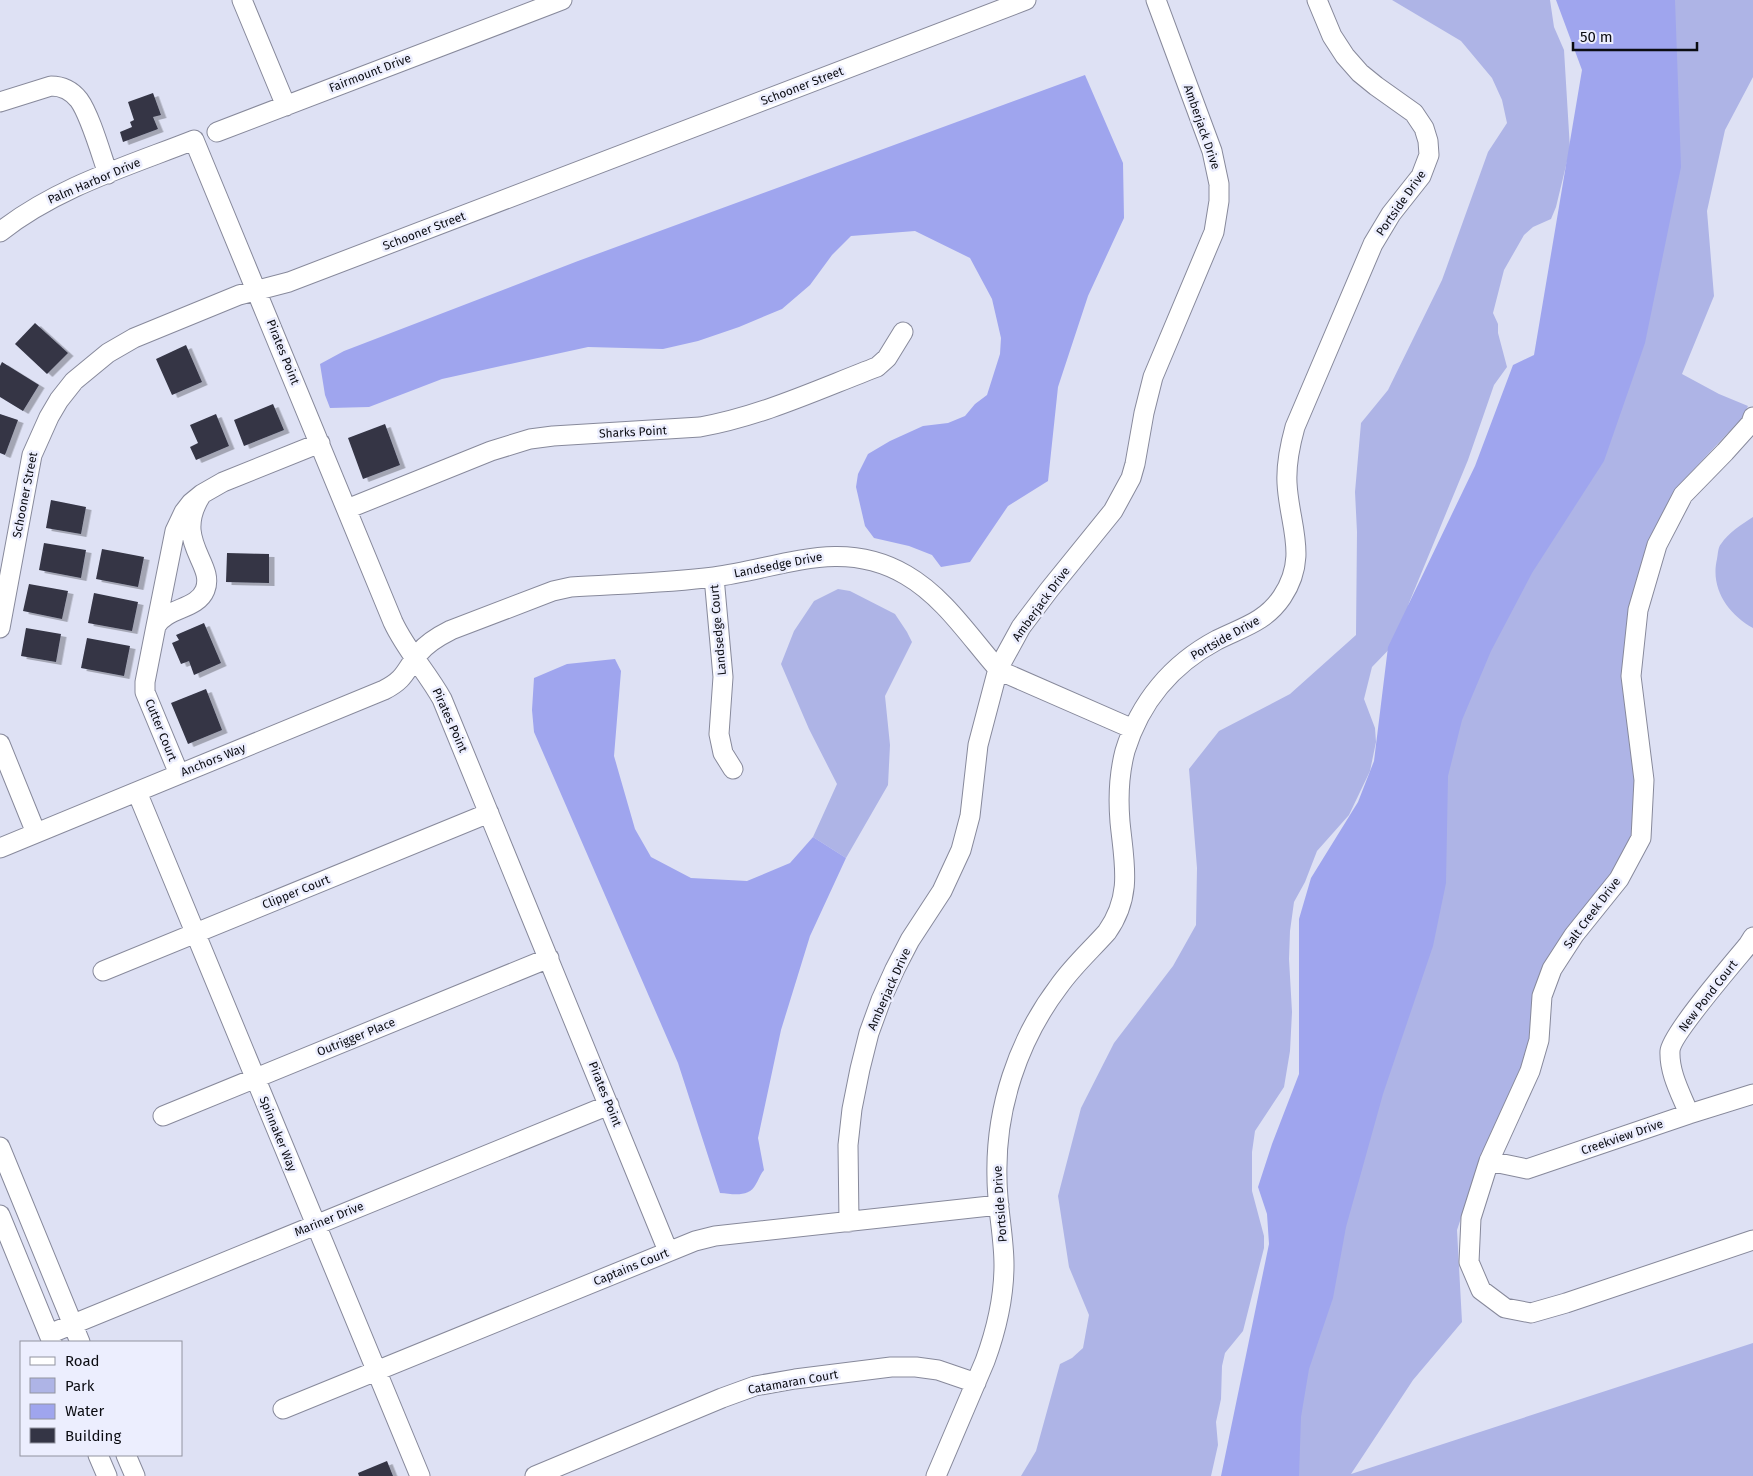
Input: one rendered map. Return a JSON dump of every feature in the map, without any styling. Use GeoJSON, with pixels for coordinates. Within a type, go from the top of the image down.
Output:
{"type":"FeatureCollection","features":[{"type":"Feature","properties":{"kind":"street"},"geometry":{"type":"LineString","coordinates":[[217,132],[286,106],[242,0]]}},
{"type":"Feature","properties":{"kind":"street","name":"Fairmount Drive"},"geometry":{"type":"LineString","coordinates":[[286,106],[562,0]]}},
{"type":"Feature","properties":{"kind":"street","name":"Schooner Street"},"geometry":{"type":"LineString","coordinates":[[0,628],[32,455],[45,425],[74,381],[92,365],[120,345],[238,295],[289,282],[325,269],[1026,0]]}},
{"type":"Feature","properties":{"kind":"street","name":"Amberjack Drive"},"geometry":{"type":"LineString","coordinates":[[849,1222],[848,1145],[852,1108],[869,1033],[895,969],[910,940],[942,891],[961,850],[970,816],[978,745],[998,669],[1022,627],[1049,590],[1114,511],[1127,489],[1135,464],[1144,413],[1154,377],[1214,232],[1217,218],[1219,184],[1212,151],[1156,0]]}},
{"type":"Feature","properties":{"kind":"street","name":"Portside Drive"},"geometry":{"type":"LineString","coordinates":[[936,1476],[992,1342],[1003,1282],[1003,1245],[997,1158],[1002,1116],[1008,1091],[1022,1050],[1047,1002],[1060,984],[1107,932],[1122,902],[1125,871],[1119,787],[1122,762],[1133,729],[1151,697],[1170,674],[1204,648],[1254,624],[1270,612],[1283,596],[1292,578],[1296,561],[1297,543],[1288,499],[1287,482],[1288,455],[1295,427],[1373,244],[1391,214],[1422,176],[1426,167],[1429,155],[1428,141],[1424,128],[1414,113],[1360,73],[1345,56],[1332,36],[1317,0]]}},
{"type":"Feature","properties":{"kind":"street"},"geometry":{"type":"LineString","coordinates":[[0,102],[44,87],[58,86],[72,93],[79,100],[85,111],[108,174]]}},
{"type":"Feature","properties":{"kind":"street","name":"Pirates Point"},"geometry":{"type":"LineString","coordinates":[[194,140],[393,622],[403,642],[430,678],[442,699],[668,1252]]}},
{"type":"Feature","properties":{"kind":"street","name":"Palm Harbor Drive"},"geometry":{"type":"LineString","coordinates":[[0,232],[48,201],[108,174],[194,140]]}},
{"type":"Feature","properties":{"kind":"street","name":"Sharks Point"},"geometry":{"type":"LineString","coordinates":[[347,509],[492,451],[530,439],[700,427],[720,424],[759,412],[877,367],[887,358],[903,332]]}},
{"type":"Feature","properties":{"kind":"street","name":"Salt Creek Drive"},"geometry":{"type":"LineString","coordinates":[[1753,417],[1725,452],[1683,495],[1657,546],[1638,610],[1631,676],[1644,780],[1641,838],[1619,879],[1574,935],[1552,969],[1542,996],[1538,1040],[1530,1072],[1489,1161],[1471,1218],[1469,1262],[1481,1290],[1505,1308],[1531,1313],[1753,1240]]}},
{"type":"Feature","properties":{"kind":"street","name":"Cutter Court"},"geometry":{"type":"LineString","coordinates":[[179,774],[145,692],[145,682],[175,531],[184,512],[202,494],[222,482],[320,443]]}},
{"type":"Feature","properties":{"kind":"street"},"geometry":{"type":"LineString","coordinates":[[156,626],[166,615],[200,599],[206,588],[206,575],[192,540],[190,528],[192,514],[202,494]]}},
{"type":"Feature","properties":{"kind":"street","name":"Landsedge Drive"},"geometry":{"type":"LineString","coordinates":[[414,658],[426,645],[451,630],[553,591],[714,577],[824,556],[853,557],[878,563],[905,575],[935,596],[998,669],[1133,729]]}},
{"type":"Feature","properties":{"kind":"street","name":"Landsedge Court"},"geometry":{"type":"LineString","coordinates":[[714,577],[723,677],[719,734],[723,753],[733,769]]}},
{"type":"Feature","properties":{"kind":"street","name":"Anchors Way"},"geometry":{"type":"LineString","coordinates":[[0,848],[393,686],[403,677],[414,658]]}},
{"type":"Feature","properties":{"kind":"street"},"geometry":{"type":"LineString","coordinates":[[0,744],[36,833]]}},
{"type":"Feature","properties":{"kind":"street","name":"Spinnaker Way"},"geometry":{"type":"LineString","coordinates":[[137,792],[420,1476]]}},
{"type":"Feature","properties":{"kind":"street","name":"Clipper Court"},"geometry":{"type":"LineString","coordinates":[[103,971],[489,813]]}},
{"type":"Feature","properties":{"kind":"street","name":"New Pond Court"},"geometry":{"type":"LineString","coordinates":[[1689,1114],[1673,1076],[1670,1049],[1684,1024],[1753,937]]}},
{"type":"Feature","properties":{"kind":"street","name":"Outrigger Place"},"geometry":{"type":"LineString","coordinates":[[163,1116],[549,958]]}},
{"type":"Feature","properties":{"kind":"street","name":"Creekview Drive"},"geometry":{"type":"LineString","coordinates":[[1489,1161],[1527,1169],[1753,1094]]}},
{"type":"Feature","properties":{"kind":"street","name":"Mariner Drive"},"geometry":{"type":"LineString","coordinates":[[50,1338],[73,1324],[609,1105]]}},
{"type":"Feature","properties":{"kind":"street"},"geometry":{"type":"LineString","coordinates":[[0,1147],[80,1341]]}},
{"type":"Feature","properties":{"kind":"street","name":"Captains Court"},"geometry":{"type":"LineString","coordinates":[[283,1409],[695,1241],[716,1236],[999,1205]]}},
{"type":"Feature","properties":{"kind":"street"},"geometry":{"type":"LineString","coordinates":[[0,1215],[50,1338]]}},
{"type":"Feature","properties":{"kind":"street","name":"Catamaran Court"},"geometry":{"type":"LineString","coordinates":[[535,1476],[755,1386],[891,1367],[916,1367],[938,1370],[976,1382]]}},
{"type":"Feature","properties":{"kind":"street"},"geometry":{"type":"LineString","coordinates":[[98,1456],[107,1476]]}},
{"type":"Feature","properties":{"kind":"street"},"geometry":{"type":"LineString","coordinates":[[126,1456],[135,1476]]}},
{"type":"Feature","properties":{"kind":"green space"},"geometry":{"type":"Polygon","coordinates":[[[1392,0],[1550,0],[1554,27],[1564,50],[1570,149],[1556,207],[1551,219],[1533,227],[1524,235],[1504,270],[1493,313],[1498,324],[1498,333],[1507,367],[1494,385],[1468,460],[1409,603],[1400,638],[1372,667],[1364,699],[1375,728],[1376,742],[1370,771],[1349,815],[1317,851],[1305,882],[1294,902],[1289,959],[1292,1012],[1290,1051],[1284,1087],[1255,1131],[1252,1152],[1252,1191],[1264,1236],[1264,1248],[1243,1331],[1225,1353],[1222,1366],[1221,1399],[1216,1422],[1218,1445],[1211,1476],[1021,1476],[1036,1451],[1060,1364],[1072,1358],[1083,1348],[1089,1315],[1069,1267],[1058,1196],[1081,1108],[1114,1043],[1173,966],[1196,925],[1197,868],[1189,769],[1219,731],[1290,694],[1356,635],[1357,532],[1355,492],[1361,423],[1388,390],[1442,280],[1488,152],[1507,123],[1502,100],[1492,78],[1461,41],[1392,0]]]}},
{"type":"Feature","properties":{"kind":"green space"},"geometry":{"type":"Polygon","coordinates":[[[1660,0],[1753,0],[1753,77],[1725,130],[1707,211],[1714,296],[1682,374],[1719,394],[1748,406],[1743,417],[1677,487],[1648,542],[1630,606],[1635,780],[1632,835],[1612,873],[1567,928],[1544,964],[1533,994],[1530,1037],[1525,1058],[1484,1151],[1482,1151],[1457,1230],[1462,1322],[1413,1380],[1351,1474],[1753,1343],[1753,1476],[1289,1476],[1289,1458],[1426,819],[1660,0]]]}},
{"type":"Feature","properties":{"kind":"green space"},"geometry":{"type":"Polygon","coordinates":[[[1753,517],[1753,628],[1736,615],[1723,599],[1716,580],[1716,570],[1720,545],[1731,532],[1753,517]]]}},
{"type":"Feature","properties":{"kind":"green space"},"geometry":{"type":"Polygon","coordinates":[[[838,589],[850,591],[895,614],[912,642],[885,696],[890,745],[888,785],[846,858],[813,837],[837,784],[809,729],[781,664],[794,631],[814,601],[838,589]]]}},
{"type":"Feature","properties":{"kind":"water"},"geometry":{"type":"Polygon","coordinates":[[[1556,0],[1675,0],[1681,167],[1645,343],[1604,461],[1532,573],[1491,651],[1462,720],[1448,776],[1446,883],[1433,946],[1383,1094],[1346,1227],[1333,1298],[1309,1369],[1301,1417],[1299,1476],[1221,1476],[1269,1244],[1267,1214],[1258,1187],[1272,1144],[1299,1074],[1299,919],[1311,878],[1358,802],[1374,761],[1388,647],[1475,466],[1513,365],[1534,355],[1582,70],[1556,0]]]}},
{"type":"Feature","properties":{"kind":"water"},"geometry":{"type":"Polygon","coordinates":[[[1085,75],[1123,163],[1124,218],[1088,296],[1058,387],[1048,481],[1008,506],[970,562],[941,567],[932,555],[909,546],[874,538],[865,526],[856,487],[858,474],[868,454],[890,441],[923,426],[948,423],[965,416],[975,404],[987,395],[1000,354],[1001,338],[992,299],[970,258],[915,231],[851,236],[832,255],[810,285],[782,309],[739,327],[698,341],[663,349],[588,347],[442,379],[369,407],[330,408],[325,395],[320,364],[344,351],[578,261],[1085,75]]]}},
{"type":"Feature","properties":{"kind":"water"},"geometry":{"type":"Polygon","coordinates":[[[615,659],[621,671],[614,756],[635,829],[651,857],[691,878],[747,881],[790,863],[813,837],[846,858],[810,936],[781,1030],[758,1138],[764,1170],[753,1188],[745,1193],[720,1193],[678,1063],[534,732],[532,710],[534,678],[567,664],[615,659]]]}},
{"type":"Feature","properties":{"kind":"building"},"geometry":{"type":"Polygon","coordinates":[[[153,93],[161,115],[153,117],[158,129],[123,142],[120,132],[132,127],[130,122],[134,120],[128,102],[153,93]]]}},
{"type":"Feature","properties":{"kind":"building"},"geometry":{"type":"Polygon","coordinates":[[[35,323],[68,353],[47,374],[15,344],[35,323]]]}},
{"type":"Feature","properties":{"kind":"building"},"geometry":{"type":"Polygon","coordinates":[[[186,345],[202,382],[172,395],[156,359],[186,345]]]}},
{"type":"Feature","properties":{"kind":"building"},"geometry":{"type":"Polygon","coordinates":[[[2,362],[39,385],[23,411],[0,397],[0,366],[2,362]]]}},
{"type":"Feature","properties":{"kind":"building"},"geometry":{"type":"Polygon","coordinates":[[[273,404],[284,430],[244,446],[234,420],[273,404]]]}},
{"type":"Feature","properties":{"kind":"building"},"geometry":{"type":"Polygon","coordinates":[[[0,414],[18,420],[5,455],[0,453],[0,414]]]}},
{"type":"Feature","properties":{"kind":"building"},"geometry":{"type":"Polygon","coordinates":[[[216,414],[229,446],[196,460],[190,447],[198,443],[190,425],[216,414]]]}},
{"type":"Feature","properties":{"kind":"building"},"geometry":{"type":"Polygon","coordinates":[[[385,424],[400,465],[363,479],[348,438],[385,424]]]}},
{"type":"Feature","properties":{"kind":"building"},"geometry":{"type":"Polygon","coordinates":[[[51,500],[86,507],[81,534],[46,528],[51,500]]]}},
{"type":"Feature","properties":{"kind":"building"},"geometry":{"type":"Polygon","coordinates":[[[44,543],[86,550],[81,578],[39,570],[44,543]]]}},
{"type":"Feature","properties":{"kind":"building"},"geometry":{"type":"Polygon","coordinates":[[[102,549],[144,557],[138,587],[96,579],[102,549]]]}},
{"type":"Feature","properties":{"kind":"building"},"geometry":{"type":"Polygon","coordinates":[[[227,553],[269,554],[269,583],[226,582],[227,553]]]}},
{"type":"Feature","properties":{"kind":"building"},"geometry":{"type":"Polygon","coordinates":[[[29,584],[68,591],[62,619],[23,611],[29,584]]]}},
{"type":"Feature","properties":{"kind":"building"},"geometry":{"type":"Polygon","coordinates":[[[94,593],[138,602],[132,631],[88,623],[94,593]]]}},
{"type":"Feature","properties":{"kind":"building"},"geometry":{"type":"Polygon","coordinates":[[[204,623],[221,663],[194,675],[189,661],[181,664],[172,643],[179,640],[176,635],[204,623]]]}},
{"type":"Feature","properties":{"kind":"building"},"geometry":{"type":"Polygon","coordinates":[[[26,628],[61,634],[56,662],[21,656],[26,628]]]}},
{"type":"Feature","properties":{"kind":"building"},"geometry":{"type":"Polygon","coordinates":[[[87,638],[130,646],[124,676],[81,668],[87,638]]]}},
{"type":"Feature","properties":{"kind":"building"},"geometry":{"type":"Polygon","coordinates":[[[206,689],[222,730],[188,744],[171,703],[206,689]]]}},
{"type":"Feature","properties":{"kind":"building"},"geometry":{"type":"Polygon","coordinates":[[[387,1461],[393,1476],[359,1476],[358,1473],[387,1461]]]}}]}
